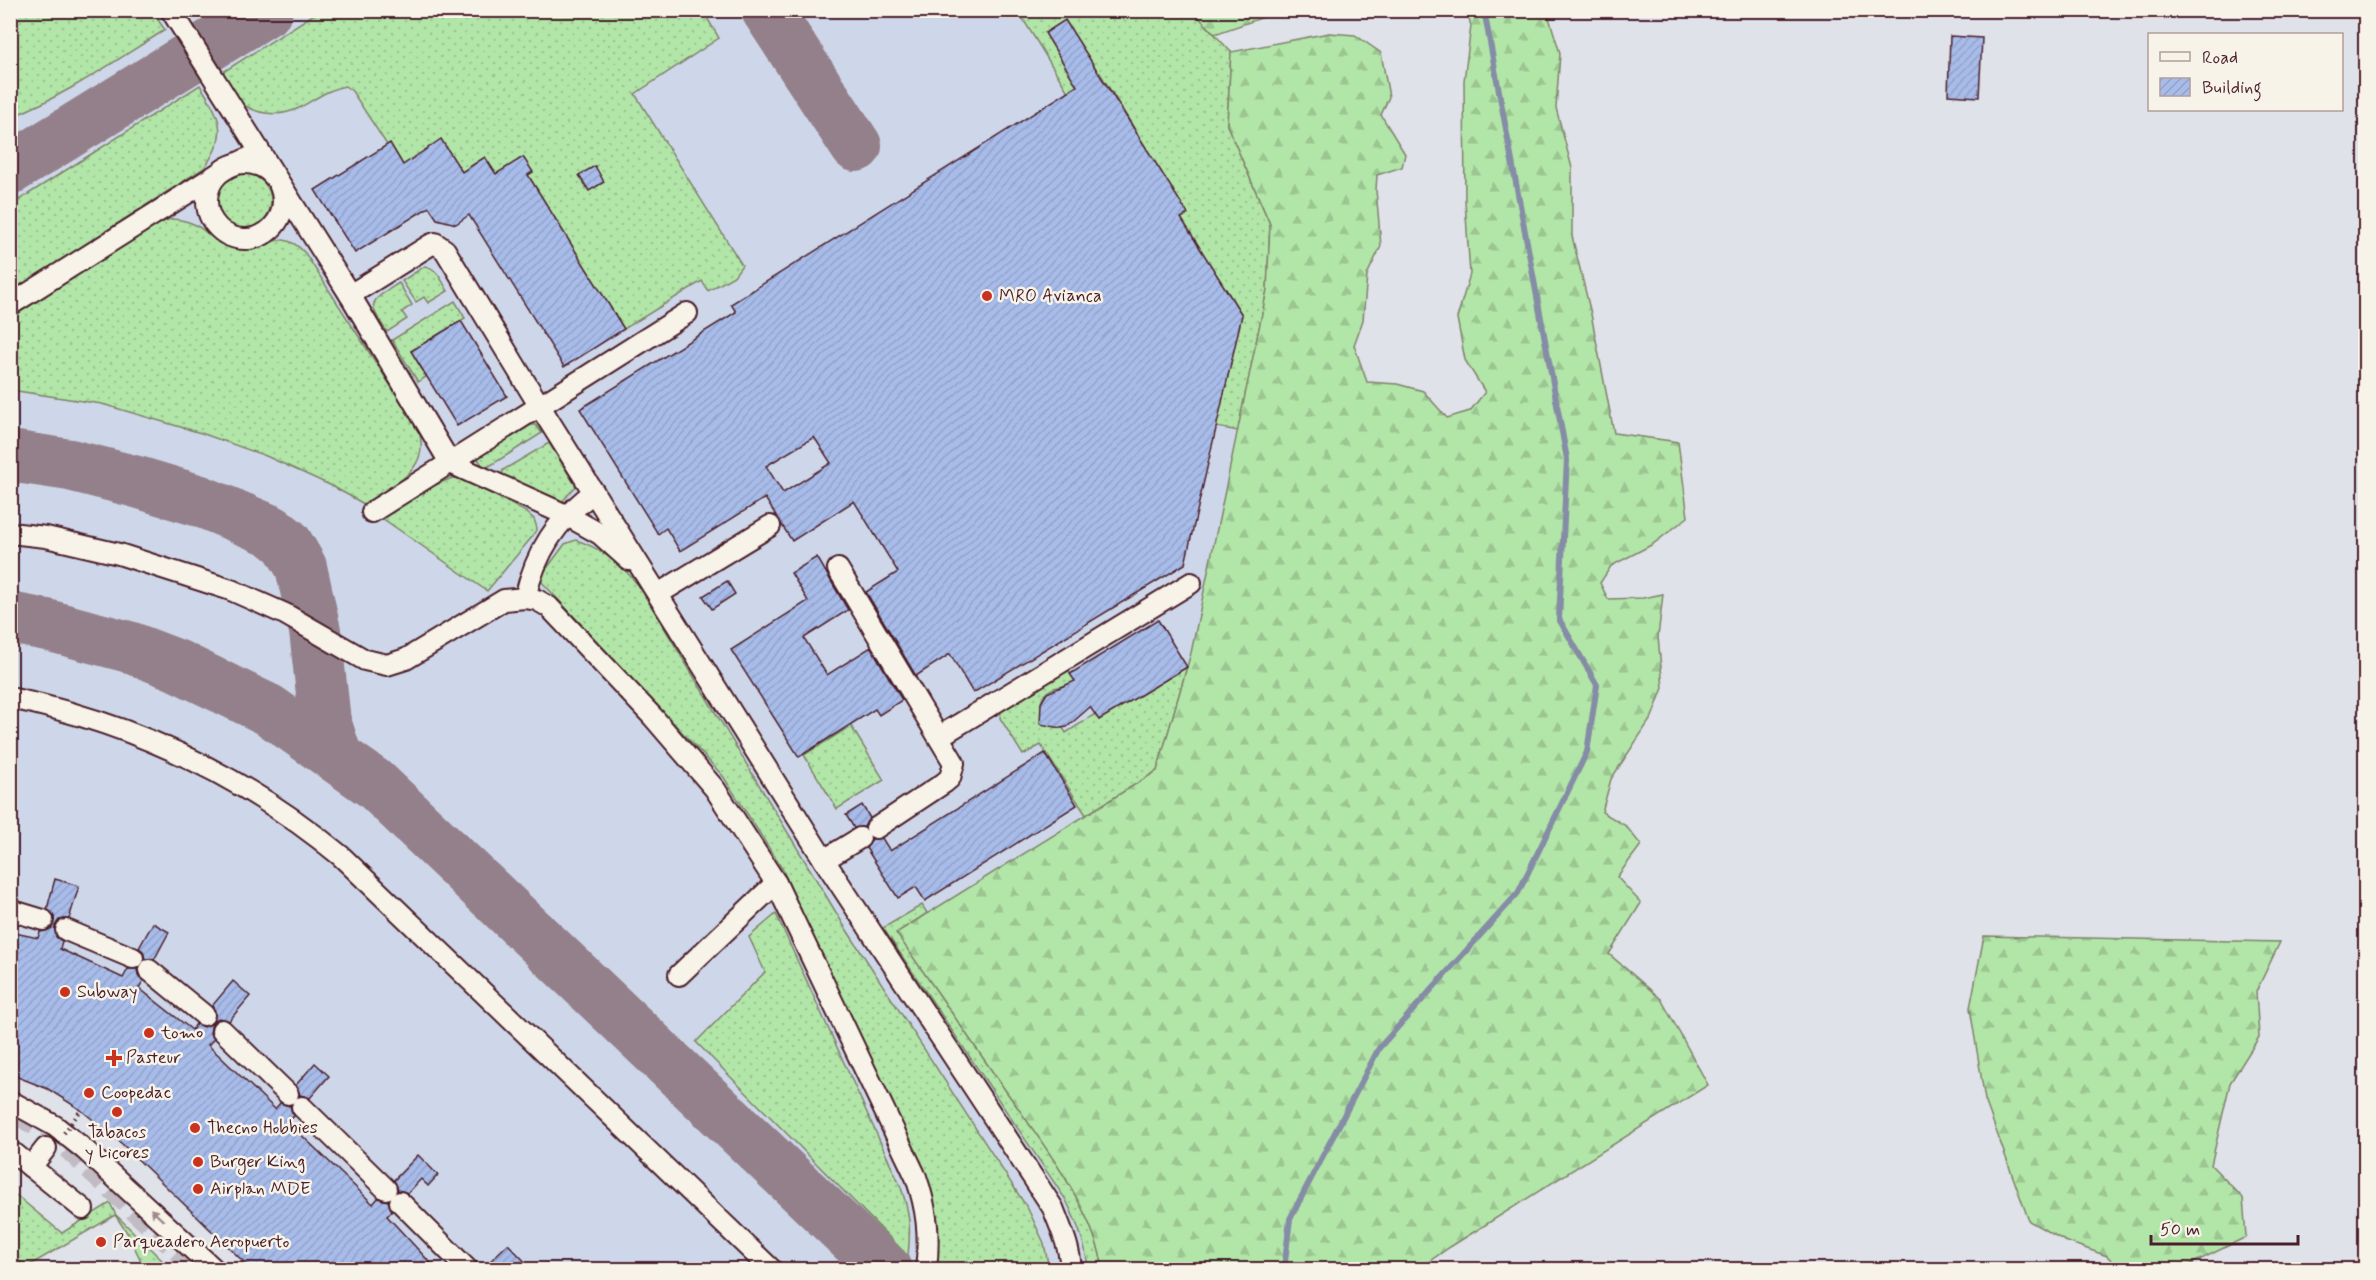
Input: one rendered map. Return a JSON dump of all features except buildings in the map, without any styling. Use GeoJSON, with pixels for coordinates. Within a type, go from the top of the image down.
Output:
{"type":"FeatureCollection","features":[{"type":"Feature","properties":{"kind":"street"},"geometry":{"type":"LineString","coordinates":[[171,10],[350,295],[449,461],[566,515],[600,534],[645,573]]}},
{"type":"Feature","properties":{"kind":"street"},"geometry":{"type":"LineString","coordinates":[[10,304],[227,168],[259,153]]}},
{"type":"Feature","properties":{"kind":"street"},"geometry":{"type":"LineString","coordinates":[[238,164],[261,167],[278,182],[283,201],[282,211],[272,228],[254,239],[232,237],[215,225],[207,204],[212,183],[227,168],[238,164]]}},
{"type":"Feature","properties":{"kind":"street"},"geometry":{"type":"LineString","coordinates":[[350,295],[430,244],[441,245],[824,860],[1053,1208],[1065,1237],[1071,1269]]}},
{"type":"Feature","properties":{"kind":"street"},"geometry":{"type":"LineString","coordinates":[[372,512],[449,461],[687,313]]}},
{"type":"Feature","properties":{"kind":"street"},"geometry":{"type":"LineString","coordinates":[[525,598],[537,560],[556,527],[566,515],[594,492]]}},
{"type":"Feature","properties":{"kind":"street"},"geometry":{"type":"LineString","coordinates":[[658,594],[770,526]]}},
{"type":"Feature","properties":{"kind":"street"},"geometry":{"type":"LineString","coordinates":[[10,533],[46,537],[119,554],[231,590],[285,614],[365,660],[387,665],[406,659],[504,600],[525,598],[537,600],[549,607],[653,717],[716,789],[776,883],[916,1177],[925,1204],[928,1250],[926,1269]]}},
{"type":"Feature","properties":{"kind":"street"},"geometry":{"type":"LineString","coordinates":[[824,860],[950,778],[954,763],[940,736],[838,569]]}},
{"type":"Feature","properties":{"kind":"street"},"geometry":{"type":"LineString","coordinates":[[940,736],[1191,583]]}},
{"type":"Feature","properties":{"kind":"street"},"geometry":{"type":"LineString","coordinates":[[10,698],[58,708],[151,740],[227,776],[303,825],[341,856],[772,1269]]}},
{"type":"Feature","properties":{"kind":"street"},"geometry":{"type":"LineString","coordinates":[[680,975],[776,883]]}},
{"type":"Feature","properties":{"kind":"street"},"geometry":{"type":"LineString","coordinates":[[10,910],[43,920]]}},
{"type":"Feature","properties":{"kind":"street"},"geometry":{"type":"LineString","coordinates":[[66,930],[141,964],[204,1015]]}},
{"type":"Feature","properties":{"kind":"street"},"geometry":{"type":"LineString","coordinates":[[222,1030],[468,1269]]}},
{"type":"Feature","properties":{"kind":"street"},"geometry":{"type":"LineString","coordinates":[[10,1101],[64,1133],[215,1269]]}},
{"type":"Feature","properties":{"kind":"street"},"geometry":{"type":"LineString","coordinates":[[31,1167],[46,1148]]}},
{"type":"Feature","properties":{"kind":"street"},"geometry":{"type":"LineString","coordinates":[[15,1154],[83,1209]]}},
{"type":"Feature","properties":{"kind":"path"},"geometry":{"type":"LineString","coordinates":[[64,1133],[81,1110]]}},
{"type":"Feature","properties":{"kind":"shaded area"},"geometry":{"type":"Polygon","coordinates":[[[1193,10],[1231,52],[1227,125],[1267,290],[1186,674],[1029,1125],[1103,1269],[251,1269],[120,1142],[81,1110],[48,1089],[11,1074],[11,11],[1193,10]]]}},
{"type":"Feature","properties":{"kind":"green space"},"geometry":{"type":"Polygon","coordinates":[[[11,10],[152,11],[165,30],[109,66],[51,99],[11,117],[11,10]]]}},
{"type":"Feature","properties":{"kind":"green space"},"geometry":{"type":"Polygon","coordinates":[[[319,11],[703,11],[719,38],[635,94],[742,265],[734,276],[708,291],[702,281],[624,329],[530,178],[507,192],[485,157],[462,172],[441,140],[403,165],[390,143],[387,145],[352,91],[345,86],[327,92],[299,108],[274,114],[249,108],[233,95],[220,74],[319,11]]]}},
{"type":"Feature","properties":{"kind":"green space"},"geometry":{"type":"Polygon","coordinates":[[[1018,11],[1193,11],[1231,52],[1227,125],[1270,224],[1267,290],[1238,431],[1216,427],[1242,315],[1181,218],[1187,214],[1100,73],[1068,92],[1018,11]]]}},
{"type":"Feature","properties":{"kind":"green space"},"geometry":{"type":"Polygon","coordinates":[[[1193,11],[1281,11],[1215,34],[1193,11]]]}},
{"type":"Feature","properties":{"kind":"green space"},"geometry":{"type":"Polygon","coordinates":[[[1467,11],[1547,11],[1560,53],[1556,108],[1572,168],[1572,236],[1591,314],[1614,433],[1678,442],[1688,517],[1653,544],[1611,566],[1600,583],[1608,599],[1643,598],[1663,594],[1658,637],[1663,688],[1652,717],[1611,779],[1602,812],[1626,826],[1641,845],[1617,877],[1641,903],[1609,954],[1661,999],[1708,1085],[1418,1269],[1103,1269],[1098,1246],[1089,1223],[1064,1176],[896,933],[1157,771],[1191,653],[1267,290],[1270,224],[1227,125],[1231,52],[1329,33],[1355,35],[1381,53],[1389,97],[1381,115],[1405,154],[1402,167],[1377,175],[1376,190],[1381,246],[1367,275],[1363,320],[1354,345],[1367,382],[1397,384],[1423,391],[1447,418],[1470,411],[1485,392],[1465,360],[1457,318],[1470,274],[1465,201],[1464,81],[1471,26],[1467,11]]]}},
{"type":"Feature","properties":{"kind":"green space"},"geometry":{"type":"Polygon","coordinates":[[[200,85],[213,107],[219,125],[217,145],[204,168],[11,292],[11,205],[200,85]]]}},
{"type":"Feature","properties":{"kind":"green space"},"geometry":{"type":"Polygon","coordinates":[[[244,174],[254,176],[263,182],[269,191],[271,201],[269,211],[263,220],[254,226],[244,228],[234,226],[225,220],[219,211],[217,201],[219,191],[225,182],[234,176],[244,174]]]}},
{"type":"Feature","properties":{"kind":"green space"},"geometry":{"type":"Polygon","coordinates":[[[171,219],[192,223],[218,242],[235,248],[255,247],[279,240],[296,245],[305,253],[418,428],[421,443],[420,455],[408,475],[364,504],[332,486],[266,456],[201,433],[102,404],[11,390],[11,318],[152,226],[171,219]]]}},
{"type":"Feature","properties":{"kind":"green space"},"geometry":{"type":"Polygon","coordinates":[[[425,266],[436,272],[448,291],[428,303],[424,297],[416,302],[402,281],[425,266]]]}},
{"type":"Feature","properties":{"kind":"green space"},"geometry":{"type":"Polygon","coordinates":[[[399,283],[412,305],[402,312],[407,319],[387,332],[376,314],[374,303],[381,295],[399,283]]]}},
{"type":"Feature","properties":{"kind":"green space"},"geometry":{"type":"Polygon","coordinates":[[[455,301],[465,318],[411,351],[426,377],[418,382],[392,340],[455,301]]]}},
{"type":"Feature","properties":{"kind":"green space"},"geometry":{"type":"Polygon","coordinates":[[[530,425],[536,425],[542,433],[488,467],[482,465],[477,457],[530,425]]]}},
{"type":"Feature","properties":{"kind":"green space"},"geometry":{"type":"Polygon","coordinates":[[[549,443],[576,486],[560,504],[502,474],[503,470],[549,443]]]}},
{"type":"Feature","properties":{"kind":"green space"},"geometry":{"type":"Polygon","coordinates":[[[452,478],[463,479],[526,512],[534,519],[537,528],[487,591],[382,518],[431,487],[452,478]]]}},
{"type":"Feature","properties":{"kind":"green space"},"geometry":{"type":"Polygon","coordinates":[[[576,540],[611,558],[639,586],[843,924],[1028,1209],[1044,1243],[1049,1269],[938,1270],[932,1264],[934,1228],[783,870],[723,776],[539,579],[565,544],[576,540]]]}},
{"type":"Feature","properties":{"kind":"green space"},"geometry":{"type":"Polygon","coordinates":[[[1187,667],[1157,771],[1086,815],[1041,745],[1023,755],[1000,718],[1001,712],[1068,670],[1079,687],[1054,688],[1047,692],[1041,704],[1044,717],[1049,723],[1063,728],[1066,733],[1095,714],[1099,720],[1187,667]]]}},
{"type":"Feature","properties":{"kind":"green space"},"geometry":{"type":"Polygon","coordinates":[[[851,726],[884,780],[837,809],[804,755],[851,726]]]}},
{"type":"Feature","properties":{"kind":"green space"},"geometry":{"type":"Polygon","coordinates":[[[922,905],[927,913],[897,933],[1064,1176],[1089,1223],[1098,1246],[1103,1269],[1088,1269],[1080,1234],[1066,1200],[883,928],[922,905]]]}},
{"type":"Feature","properties":{"kind":"green space"},"geometry":{"type":"Polygon","coordinates":[[[776,914],[900,1185],[909,1220],[908,1256],[696,1042],[765,972],[749,937],[776,914]]]}},
{"type":"Feature","properties":{"kind":"green space"},"geometry":{"type":"Polygon","coordinates":[[[1984,936],[2280,942],[2256,992],[2259,1037],[2230,1083],[2211,1165],[2243,1198],[2246,1237],[2181,1269],[2121,1269],[2107,1256],[2065,1241],[2029,1221],[1985,1100],[1970,1008],[1984,936]]]}},
{"type":"Feature","properties":{"kind":"green space"},"geometry":{"type":"Polygon","coordinates":[[[11,1191],[62,1233],[110,1203],[116,1215],[171,1269],[145,1269],[128,1234],[115,1215],[25,1268],[11,1250],[11,1191]]]}},
{"type":"Feature","properties":{"kind":"waterway"},"geometry":{"type":"LineString","coordinates":[[1284,1270],[1290,1219],[1379,1048],[1518,893],[1587,752],[1597,685],[1559,619],[1567,459],[1484,10]]}},
{"type":"Feature","properties":{"kind":"taxiway"},"geometry":{"type":"LineString","coordinates":[[10,169],[267,10]]}},
{"type":"Feature","properties":{"kind":"taxiway"},"geometry":{"type":"LineString","coordinates":[[767,10],[856,146]]}},
{"type":"Feature","properties":{"kind":"taxiway"},"geometry":{"type":"LineString","coordinates":[[10,456],[70,465],[200,501],[272,531],[287,543],[301,567],[315,631],[325,721],[336,755]]}},
{"type":"Feature","properties":{"kind":"taxiway"},"geometry":{"type":"LineString","coordinates":[[10,618],[47,625],[129,647],[176,665],[269,710],[376,785],[886,1270]]}},
{"type":"Feature","properties":{"kind":"tunnel"},"geometry":{"type":"LineString","coordinates":[[18,1115],[61,1143],[197,1270]]}},
{"type":"Feature","properties":{"kind":"place","name":"MRO Avianca"},"geometry":{"type":"Point","coordinates":[987,296]}},
{"type":"Feature","properties":{"kind":"place","name":"Subway"},"geometry":{"type":"Point","coordinates":[65,992]}},
{"type":"Feature","properties":{"kind":"place","name":"tomo"},"geometry":{"type":"Point","coordinates":[149,1033]}},
{"type":"Feature","properties":{"kind":"place","name":"Pasteur"},"geometry":{"type":"Point","coordinates":[114,1058]}},
{"type":"Feature","properties":{"kind":"place","name":"Coopedac"},"geometry":{"type":"Point","coordinates":[89,1093]}},
{"type":"Feature","properties":{"kind":"place","name":"Tabacos y Licores"},"geometry":{"type":"Point","coordinates":[117,1112]}},
{"type":"Feature","properties":{"kind":"place","name":"Thecno Hobbies"},"geometry":{"type":"Point","coordinates":[195,1128]}},
{"type":"Feature","properties":{"kind":"place","name":"Burger King"},"geometry":{"type":"Point","coordinates":[198,1162]}},
{"type":"Feature","properties":{"kind":"place","name":"Airplan MDE"},"geometry":{"type":"Point","coordinates":[198,1189]}},
{"type":"Feature","properties":{"kind":"place","name":"Parqueadero Aeropuerto"},"geometry":{"type":"Point","coordinates":[101,1242]}}]}
